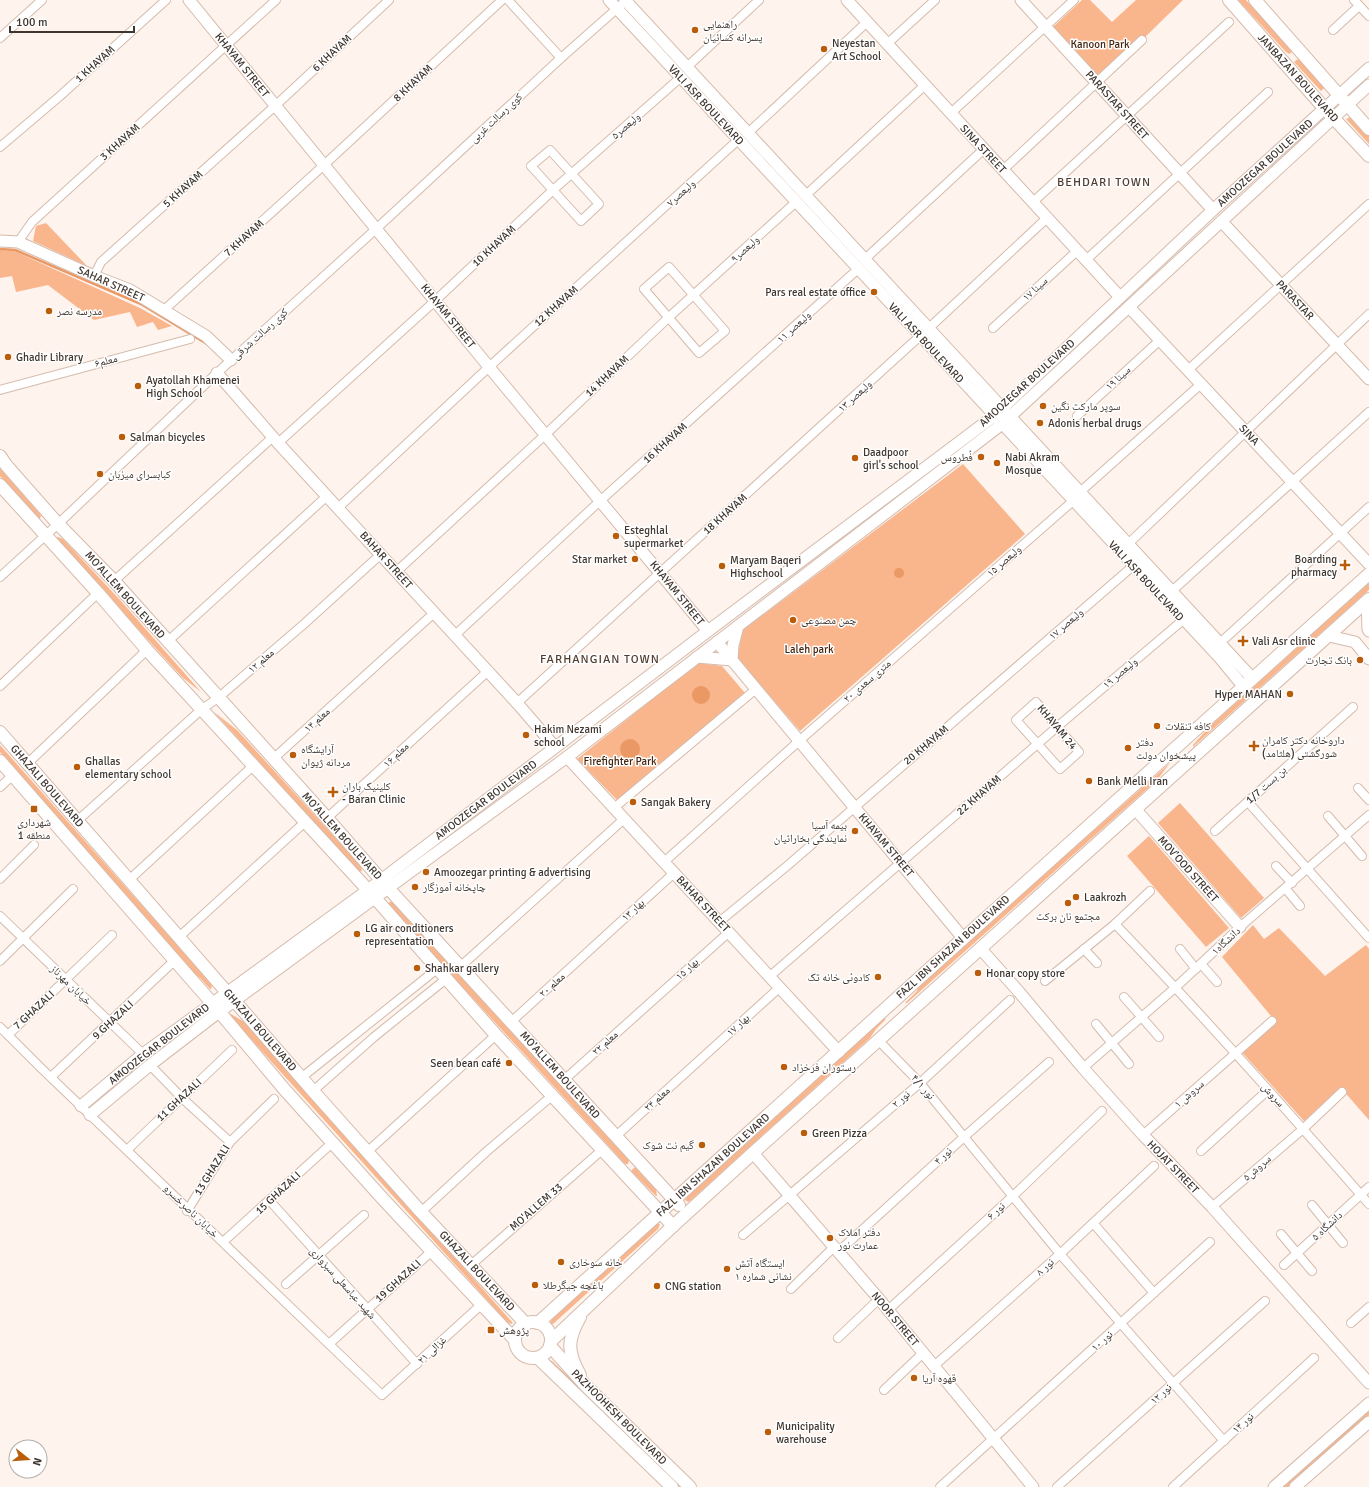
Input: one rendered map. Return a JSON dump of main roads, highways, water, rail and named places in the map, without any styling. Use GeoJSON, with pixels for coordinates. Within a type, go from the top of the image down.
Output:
{"type":"FeatureCollection","features":[{"type":"Feature","properties":{"kind":"main road","name":"KHAYAM STREET"},"geometry":{"type":"LineString","coordinates":[[189,0],[489,367],[708,630]]}},
{"type":"Feature","properties":{"kind":"main road","name":"VALI ASR BOULEVARD"},"geometry":{"type":"LineString","coordinates":[[626,0],[1172,591],[1248,682]]}},
{"type":"Feature","properties":{"kind":"main road","name":"SINA STREET"},"geometry":{"type":"LineString","coordinates":[[847,0],[1120,297]]}},
{"type":"Feature","properties":{"kind":"main road","name":"PARASTAR STREET"},"geometry":{"type":"LineString","coordinates":[[1021,0],[1213,210]]}},
{"type":"Feature","properties":{"kind":"main road","name":"JANBAZAN BOULEVARD"},"geometry":{"type":"LineString","coordinates":[[1229,0],[1325,109],[1369,156]]}},
{"type":"Feature","properties":{"kind":"main road","name":"JANBAZAN BOULEVARD"},"geometry":{"type":"LineString","coordinates":[[1255,0],[1347,106],[1369,129]]}},
{"type":"Feature","properties":{"kind":"main road","name":"VALI ASR BOULEVARD"},"geometry":{"type":"LineString","coordinates":[[613,4],[1183,620],[1222,651]]}},
{"type":"Feature","properties":{"kind":"main road"},"geometry":{"type":"LineString","coordinates":[[1283,61],[1294,59],[1297,54],[1297,48]]}},
{"type":"Feature","properties":{"kind":"main road","name":"AMOOZEGAR BOULEVARD"},"geometry":{"type":"LineString","coordinates":[[90,1115],[231,996],[371,895],[555,746],[994,416],[1213,210],[1369,68]]}},
{"type":"Feature","properties":{"kind":"main road","name":"AMOOZEGAR BOULEVARD"},"geometry":{"type":"LineString","coordinates":[[385,884],[567,757],[1002,424],[1369,86]]}},
{"type":"Feature","properties":{"kind":"main road"},"geometry":{"type":"LineString","coordinates":[[769,174],[778,166]]}},
{"type":"Feature","properties":{"kind":"main road","name":"PARASTAR"},"geometry":{"type":"LineString","coordinates":[[1222,222],[1369,379]]}},
{"type":"Feature","properties":{"kind":"main road","name":"SAHAR STREET"},"geometry":{"type":"LineString","coordinates":[[0,241],[18,242],[94,276],[130,290],[206,336],[231,360]]}},
{"type":"Feature","properties":{"kind":"main road"},"geometry":{"type":"LineString","coordinates":[[882,296],[891,288]]}},
{"type":"Feature","properties":{"kind":"main road","name":"SINA"},"geometry":{"type":"LineString","coordinates":[[1129,307],[1369,564]]}},
{"type":"Feature","properties":{"kind":"main road","name":"BAHAR STREET"},"geometry":{"type":"LineString","coordinates":[[217,373],[275,440],[555,746]]}},
{"type":"Feature","properties":{"kind":"main road"},"geometry":{"type":"LineString","coordinates":[[1032,380],[1040,389]]}},
{"type":"Feature","properties":{"kind":"main road","name":"MO'ALLEM BOULEVARD"},"geometry":{"type":"LineString","coordinates":[[0,456],[6,465],[58,524],[114,582],[385,884],[687,1213]]}},
{"type":"Feature","properties":{"kind":"main road","name":"MO'ALLEM BOULEVARD"},"geometry":{"type":"LineString","coordinates":[[0,485],[98,593],[147,650],[305,822],[496,1035],[673,1226]]}},
{"type":"Feature","properties":{"kind":"main road"},"geometry":{"type":"LineString","coordinates":[[854,522],[861,532]]}},
{"type":"Feature","properties":{"kind":"main road","name":"FAZL IBN SHAZAN BOULEVARD"},"geometry":{"type":"LineString","coordinates":[[538,1323],[839,1052],[963,938],[1369,574]]}},
{"type":"Feature","properties":{"kind":"main road"},"geometry":{"type":"LineString","coordinates":[[1368,600],[1369,631]]}},
{"type":"Feature","properties":{"kind":"main road","name":"FAZL IBN SHAZAN BOULEVARD"},"geometry":{"type":"LineString","coordinates":[[550,1344],[586,1307],[687,1213],[1368,600]]}},
{"type":"Feature","properties":{"kind":"main road"},"geometry":{"type":"LineString","coordinates":[[697,657],[732,660],[733,644],[738,626]]}},
{"type":"Feature","properties":{"kind":"main road"},"geometry":{"type":"LineString","coordinates":[[1329,636],[1355,642],[1369,659]]}},
{"type":"Feature","properties":{"kind":"main road","name":"KHAYAM STREET"},"geometry":{"type":"LineString","coordinates":[[717,642],[963,938]]}},
{"type":"Feature","properties":{"kind":"main road"},"geometry":{"type":"LineString","coordinates":[[630,690],[639,701]]}},
{"type":"Feature","properties":{"kind":"main road","name":"GHAZALI BOULEVARD"},"geometry":{"type":"LineString","coordinates":[[0,732],[180,937],[301,1078],[421,1212],[526,1324]]}},
{"type":"Feature","properties":{"kind":"main road"},"geometry":{"type":"LineString","coordinates":[[1178,745],[1192,759]]}},
{"type":"Feature","properties":{"kind":"main road","name":"BAHAR STREET"},"geometry":{"type":"LineString","coordinates":[[567,757],[839,1052]]}},
{"type":"Feature","properties":{"kind":"main road","name":"GHAZALI BOULEVARD"},"geometry":{"type":"LineString","coordinates":[[0,761],[216,1008],[285,1090],[514,1339]]}},
{"type":"Feature","properties":{"kind":"main road","name":"MOV'OOD STREET"},"geometry":{"type":"LineString","coordinates":[[1136,810],[1240,928]]}},
{"type":"Feature","properties":{"kind":"main road","name":"HOJAT STREET"},"geometry":{"type":"LineString","coordinates":[[980,948],[1026,999],[1083,1068],[1142,1135],[1212,1207],[1369,1383]]}},
{"type":"Feature","properties":{"kind":"main road"},"geometry":{"type":"LineString","coordinates":[[893,1002],[906,1015]]}},
{"type":"Feature","properties":{"kind":"main road","name":"AMOOZEGAR BOULEVARD"},"geometry":{"type":"LineString","coordinates":[[81,1106],[143,1054],[216,1008]]}},
{"type":"Feature","properties":{"kind":"main road","name":"NOOR STREET"},"geometry":{"type":"LineString","coordinates":[[753,1153],[879,1299],[1033,1487]]}},
{"type":"Feature","properties":{"kind":"main road"},"geometry":{"type":"LineString","coordinates":[[623,1172],[638,1160]]}},
{"type":"Feature","properties":{"kind":"main road"},"geometry":{"type":"LineString","coordinates":[[586,1307],[573,1329],[569,1347],[574,1364],[586,1386]]}},
{"type":"Feature","properties":{"kind":"main road"},"geometry":{"type":"LineString","coordinates":[[534,1322],[538,1323],[548,1330],[550,1344],[544,1355],[538,1358],[524,1357],[519,1352],[514,1339],[519,1328],[526,1324],[534,1322]]}},
{"type":"Feature","properties":{"kind":"main road","name":"PAZHOOHESH BOULEVARD"},"geometry":{"type":"LineString","coordinates":[[550,1344],[564,1363],[586,1386],[690,1487]]}},
{"type":"Feature","properties":{"kind":"main road","name":"PAZHOOHESH BOULEVARD"},"geometry":{"type":"LineString","coordinates":[[538,1358],[672,1487]]}},
{"type":"Feature","properties":{"kind":"main road"},"geometry":{"type":"LineString","coordinates":[[1274,1487],[1369,1403]]}},
{"type":"Feature","properties":{"kind":"main road"},"geometry":{"type":"LineString","coordinates":[[1295,1487],[1369,1422]]}},
{"type":"Feature","properties":{"kind":"waterway"},"geometry":{"type":"LineString","coordinates":[[0,249],[15,250],[141,304],[207,344]]}},
{"type":"Feature","properties":{"kind":"place","name":"راهنمایی پسرانه کسائیان"},"geometry":{"type":"Point","coordinates":[695,30]}},
{"type":"Feature","properties":{"kind":"place","name":"Neyestan Art School"},"geometry":{"type":"Point","coordinates":[824,49]}},
{"type":"Feature","properties":{"kind":"place","name":"Pars real estate office"},"geometry":{"type":"Point","coordinates":[874,292]}},
{"type":"Feature","properties":{"kind":"place","name":"مدرسه نصر"},"geometry":{"type":"Point","coordinates":[49,311]}},
{"type":"Feature","properties":{"kind":"place","name":"Ghadir Library"},"geometry":{"type":"Point","coordinates":[8,357]}},
{"type":"Feature","properties":{"kind":"place","name":"Ayatollah Khamenei High School"},"geometry":{"type":"Point","coordinates":[138,386]}},
{"type":"Feature","properties":{"kind":"place","name":"سوپر مارکت نگین"},"geometry":{"type":"Point","coordinates":[1043,406]}},
{"type":"Feature","properties":{"kind":"place","name":"Adonis herbal drugs"},"geometry":{"type":"Point","coordinates":[1040,423]}},
{"type":"Feature","properties":{"kind":"place","name":"Salman bicycles"},"geometry":{"type":"Point","coordinates":[122,437]}},
{"type":"Feature","properties":{"kind":"place","name":"فُطروس"},"geometry":{"type":"Point","coordinates":[981,457]}},
{"type":"Feature","properties":{"kind":"place","name":"Daadpoor girl's school"},"geometry":{"type":"Point","coordinates":[855,458]}},
{"type":"Feature","properties":{"kind":"place","name":"Nabi Akram Mosque"},"geometry":{"type":"Point","coordinates":[997,463]}},
{"type":"Feature","properties":{"kind":"place","name":"کبابسرای میزبان"},"geometry":{"type":"Point","coordinates":[100,474]}},
{"type":"Feature","properties":{"kind":"place","name":"Esteghlal supermarket"},"geometry":{"type":"Point","coordinates":[616,536]}},
{"type":"Feature","properties":{"kind":"place","name":"Star market"},"geometry":{"type":"Point","coordinates":[635,559]}},
{"type":"Feature","properties":{"kind":"place","name":"Boarding pharmacy"},"geometry":{"type":"Point","coordinates":[1345,565]}},
{"type":"Feature","properties":{"kind":"place","name":"Maryam Baqeri Highschool"},"geometry":{"type":"Point","coordinates":[722,566]}},
{"type":"Feature","properties":{"kind":"place","name":"چمن مصنوعی"},"geometry":{"type":"Point","coordinates":[793,620]}},
{"type":"Feature","properties":{"kind":"place","name":"Vali Asr clinic"},"geometry":{"type":"Point","coordinates":[1243,641]}},
{"type":"Feature","properties":{"kind":"place","name":"بانک تجارت"},"geometry":{"type":"Point","coordinates":[1360,660]}},
{"type":"Feature","properties":{"kind":"place","name":"Hyper MAHAN"},"geometry":{"type":"Point","coordinates":[1290,694]}},
{"type":"Feature","properties":{"kind":"place","name":"کافه تنقلات"},"geometry":{"type":"Point","coordinates":[1157,726]}},
{"type":"Feature","properties":{"kind":"place","name":"Hakim Nezami school"},"geometry":{"type":"Point","coordinates":[526,735]}},
{"type":"Feature","properties":{"kind":"place","name":"داروخانه دکتر کامران شورگشتی (هلثامد)"},"geometry":{"type":"Point","coordinates":[1254,746]}},
{"type":"Feature","properties":{"kind":"place","name":"دفتر پیشخوان دولت"},"geometry":{"type":"Point","coordinates":[1128,748]}},
{"type":"Feature","properties":{"kind":"place","name":"آرایشگاه مردانه ژیوان"},"geometry":{"type":"Point","coordinates":[293,755]}},
{"type":"Feature","properties":{"kind":"place","name":"Ghallas elementary school"},"geometry":{"type":"Point","coordinates":[77,767]}},
{"type":"Feature","properties":{"kind":"place","name":"Bank Melli Iran"},"geometry":{"type":"Point","coordinates":[1089,781]}},
{"type":"Feature","properties":{"kind":"place","name":"کلینیک باران - Baran Clinic"},"geometry":{"type":"Point","coordinates":[333,792]}},
{"type":"Feature","properties":{"kind":"place","name":"Sangak Bakery"},"geometry":{"type":"Point","coordinates":[633,802]}},
{"type":"Feature","properties":{"kind":"place","name":"شهرداری منطقه 1"},"geometry":{"type":"Point","coordinates":[34,809]}},
{"type":"Feature","properties":{"kind":"place","name":"بیمه آسیا نمایندگی بخارائیان"},"geometry":{"type":"Point","coordinates":[855,831]}},
{"type":"Feature","properties":{"kind":"place","name":"Amoozegar printing & advertising"},"geometry":{"type":"Point","coordinates":[426,872]}},
{"type":"Feature","properties":{"kind":"place","name":"چاپخانه آموزگار"},"geometry":{"type":"Point","coordinates":[415,887]}},
{"type":"Feature","properties":{"kind":"place","name":"Laakrozh"},"geometry":{"type":"Point","coordinates":[1076,897]}},
{"type":"Feature","properties":{"kind":"place","name":"مجتمع نان برکت"},"geometry":{"type":"Point","coordinates":[1068,903]}},
{"type":"Feature","properties":{"kind":"place","name":"LG air conditioners representation"},"geometry":{"type":"Point","coordinates":[357,934]}},
{"type":"Feature","properties":{"kind":"place","name":"Shahkar gallery"},"geometry":{"type":"Point","coordinates":[417,968]}},
{"type":"Feature","properties":{"kind":"place","name":"Honar copy store"},"geometry":{"type":"Point","coordinates":[978,973]}},
{"type":"Feature","properties":{"kind":"place","name":"کادوئی خانه تک"},"geometry":{"type":"Point","coordinates":[878,977]}},
{"type":"Feature","properties":{"kind":"place","name":"Seen bean café"},"geometry":{"type":"Point","coordinates":[509,1063]}},
{"type":"Feature","properties":{"kind":"place","name":"رستوران فرخزاد"},"geometry":{"type":"Point","coordinates":[784,1067]}},
{"type":"Feature","properties":{"kind":"place","name":"Green Pizza"},"geometry":{"type":"Point","coordinates":[804,1133]}},
{"type":"Feature","properties":{"kind":"place","name":"گیم نت شوک"},"geometry":{"type":"Point","coordinates":[702,1145]}},
{"type":"Feature","properties":{"kind":"place","name":"دفتر املاک عمارت نور"},"geometry":{"type":"Point","coordinates":[830,1238]}},
{"type":"Feature","properties":{"kind":"place","name":"خانه سوخاری"},"geometry":{"type":"Point","coordinates":[561,1262]}},
{"type":"Feature","properties":{"kind":"place","name":"ایستگاه آتش نشانی شماره ۱"},"geometry":{"type":"Point","coordinates":[727,1269]}},
{"type":"Feature","properties":{"kind":"place","name":"باغچه جیگرطلا"},"geometry":{"type":"Point","coordinates":[535,1285]}},
{"type":"Feature","properties":{"kind":"place","name":"CNG station"},"geometry":{"type":"Point","coordinates":[657,1286]}},
{"type":"Feature","properties":{"kind":"place","name":"پژوهش"},"geometry":{"type":"Point","coordinates":[491,1330]}},
{"type":"Feature","properties":{"kind":"place","name":"قهوه آریا"},"geometry":{"type":"Point","coordinates":[914,1378]}},
{"type":"Feature","properties":{"kind":"place","name":"Municipality warehouse"},"geometry":{"type":"Point","coordinates":[768,1432]}},
{"type":"Feature","properties":{"kind":"district","name":"BEHDARI TOWN"},"geometry":{"type":"Point","coordinates":[1104,182]}},
{"type":"Feature","properties":{"kind":"district","name":"FARHANGIAN TOWN"},"geometry":{"type":"Point","coordinates":[600,659]}},
{"type":"Feature","properties":{"kind":"park label","name":"Kanoon Park"},"geometry":{"type":"Point","coordinates":[1100,44]}},
{"type":"Feature","properties":{"kind":"park label","name":"Laleh park"},"geometry":{"type":"Point","coordinates":[809,649]}},
{"type":"Feature","properties":{"kind":"park label","name":"Firefighter Park"},"geometry":{"type":"Point","coordinates":[620,761]}}]}
